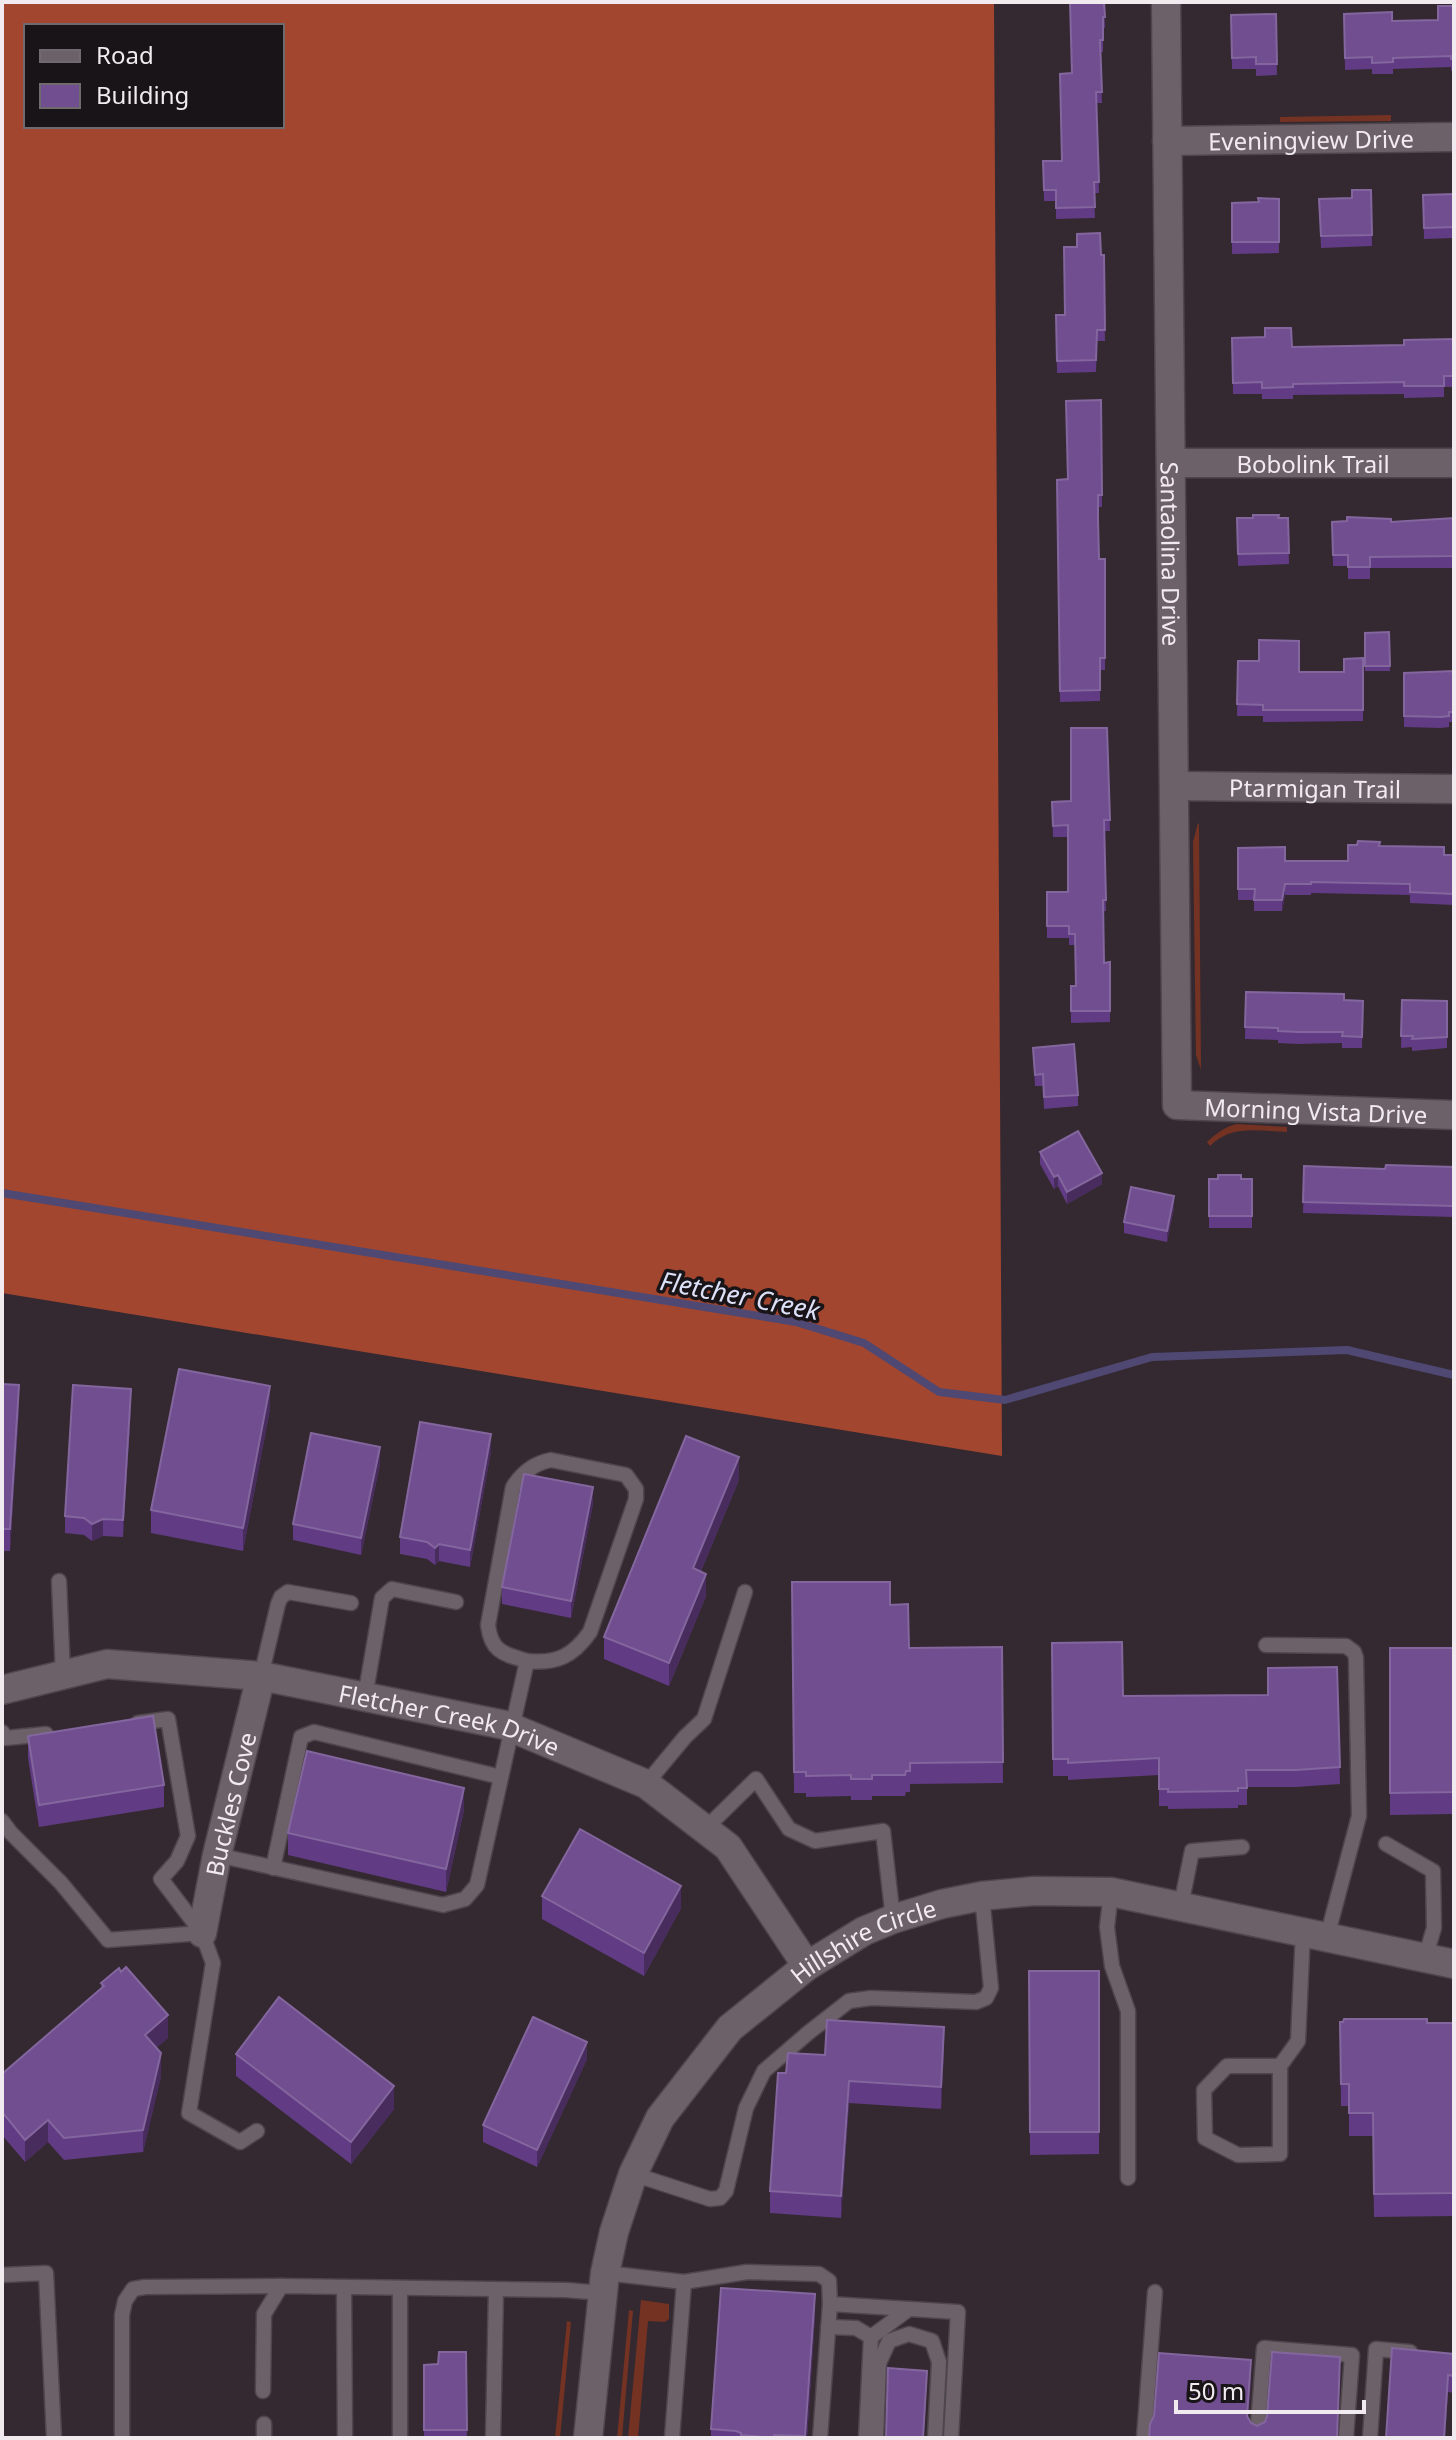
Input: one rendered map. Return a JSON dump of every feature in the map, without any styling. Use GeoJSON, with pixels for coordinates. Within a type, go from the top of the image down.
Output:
{"type":"FeatureCollection","features":[{"type":"Feature","properties":{"kind":"street","name":"Santaolina Drive"},"geometry":{"type":"LineString","coordinates":[[1166,2],[1177,1105]]}},
{"type":"Feature","properties":{"kind":"street","name":"Eveningview Drive"},"geometry":{"type":"LineString","coordinates":[[1167,141],[1454,137]]}},
{"type":"Feature","properties":{"kind":"street","name":"Bobolink Trail"},"geometry":{"type":"LineString","coordinates":[[1171,463],[1454,463]]}},
{"type":"Feature","properties":{"kind":"street","name":"Ptarmigan Trail"},"geometry":{"type":"LineString","coordinates":[[1175,786],[1454,789]]}},
{"type":"Feature","properties":{"kind":"street","name":"Morning Vista Drive"},"geometry":{"type":"LineString","coordinates":[[1177,1105],[1454,1115]]}},
{"type":"Feature","properties":{"kind":"street","name":"Fletcher Creek Drive"},"geometry":{"type":"LineString","coordinates":[[2,1690],[107,1664],[261,1676],[513,1728],[646,1784],[728,1847],[807,1966]]}},
{"type":"Feature","properties":{"kind":"street","name":"Buckles Cove"},"geometry":{"type":"LineString","coordinates":[[202,1933],[217,1855],[261,1676]]}},
{"type":"Feature","properties":{"kind":"street","name":"Hillshire Circle"},"geometry":{"type":"LineString","coordinates":[[588,2438],[603,2283],[614,2232],[633,2174],[660,2118],[730,2028],[807,1966],[864,1931],[942,1904],[982,1896],[1034,1891],[1111,1892],[1454,1964]]}},
{"type":"Feature","properties":{"kind":"lane"},"geometry":{"type":"LineString","coordinates":[[551,1460],[626,1475],[636,1489],[636,1499],[590,1632],[570,1655],[554,1660],[527,1661],[497,1649],[490,1638],[488,1625],[513,1487],[529,1469],[551,1460]]}},
{"type":"Feature","properties":{"kind":"lane"},"geometry":{"type":"LineString","coordinates":[[59,1581],[63,1675]]}},
{"type":"Feature","properties":{"kind":"lane"},"geometry":{"type":"LineString","coordinates":[[365,1697],[382,1598],[386,1593],[392,1589],[456,1602]]}},
{"type":"Feature","properties":{"kind":"lane"},"geometry":{"type":"LineString","coordinates":[[261,1676],[281,1597],[288,1592],[351,1603]]}},
{"type":"Feature","properties":{"kind":"lane"},"geometry":{"type":"LineString","coordinates":[[646,1784],[704,1719],[745,1592]]}},
{"type":"Feature","properties":{"kind":"lane"},"geometry":{"type":"LineString","coordinates":[[1266,1645],[1346,1646],[1354,1652],[1359,1816],[1315,1934],[1298,2041],[1280,2066],[1280,2154],[1238,2155],[1205,2138],[1204,2090],[1227,2066],[1280,2066]]}},
{"type":"Feature","properties":{"kind":"lane"},"geometry":{"type":"LineString","coordinates":[[217,1855],[443,1905],[465,1899],[477,1885],[527,1661]]}},
{"type":"Feature","properties":{"kind":"lane"},"geometry":{"type":"LineString","coordinates":[[125,1724],[168,1719],[188,1836],[177,1861],[161,1879],[202,1933],[213,1963],[189,2113],[240,2142],[257,2131]]}},
{"type":"Feature","properties":{"kind":"lane"},"geometry":{"type":"LineString","coordinates":[[3,1737],[68,1732]]}},
{"type":"Feature","properties":{"kind":"lane"},"geometry":{"type":"LineString","coordinates":[[273,1868],[301,1737],[314,1732],[501,1777]]}},
{"type":"Feature","properties":{"kind":"lane"},"geometry":{"type":"LineString","coordinates":[[705,1829],[756,1779],[789,1829],[815,1841],[883,1831],[893,1919]]}},
{"type":"Feature","properties":{"kind":"lane"},"geometry":{"type":"LineString","coordinates":[[2,1821],[61,1883],[108,1940],[202,1933]]}},
{"type":"Feature","properties":{"kind":"lane"},"geometry":{"type":"LineString","coordinates":[[1386,1844],[1433,1871],[1434,1928],[1425,1958]]}},
{"type":"Feature","properties":{"kind":"lane"},"geometry":{"type":"LineString","coordinates":[[1181,1905],[1192,1851],[1242,1847]]}},
{"type":"Feature","properties":{"kind":"lane"},"geometry":{"type":"LineString","coordinates":[[1111,1892],[1107,1927],[1112,1966],[1128,2011],[1128,2178]]}},
{"type":"Feature","properties":{"kind":"lane"},"geometry":{"type":"LineString","coordinates":[[633,2174],[710,2199],[720,2198],[726,2191],[746,2108],[764,2071],[849,2001],[871,1998],[976,2002],[986,1998],[991,1988],[982,1896]]}},
{"type":"Feature","properties":{"kind":"lane"},"geometry":{"type":"LineString","coordinates":[[122,2438],[122,2315],[125,2301],[133,2289],[281,2286],[566,2290],[603,2283],[684,2282],[747,2272],[819,2274],[829,2281],[820,2438]]}},
{"type":"Feature","properties":{"kind":"lane"},"geometry":{"type":"LineString","coordinates":[[2,2275],[46,2273],[54,2438]]}},
{"type":"Feature","properties":{"kind":"lane"},"geometry":{"type":"LineString","coordinates":[[672,2438],[684,2282]]}},
{"type":"Feature","properties":{"kind":"lane"},"geometry":{"type":"LineString","coordinates":[[263,2391],[264,2314],[281,2286]]}},
{"type":"Feature","properties":{"kind":"lane"},"geometry":{"type":"LineString","coordinates":[[344,2287],[345,2438]]}},
{"type":"Feature","properties":{"kind":"lane"},"geometry":{"type":"LineString","coordinates":[[400,2288],[400,2438]]}},
{"type":"Feature","properties":{"kind":"lane"},"geometry":{"type":"LineString","coordinates":[[493,2438],[496,2290]]}},
{"type":"Feature","properties":{"kind":"lane"},"geometry":{"type":"LineString","coordinates":[[1144,2438],[1155,2292]]}},
{"type":"Feature","properties":{"kind":"lane"},"geometry":{"type":"LineString","coordinates":[[830,2304],[958,2312],[951,2438]]}},
{"type":"Feature","properties":{"kind":"lane"},"geometry":{"type":"LineString","coordinates":[[871,2337],[909,2309]]}},
{"type":"Feature","properties":{"kind":"lane"},"geometry":{"type":"LineString","coordinates":[[828,2327],[856,2328],[871,2337]]}},
{"type":"Feature","properties":{"kind":"lane"},"geometry":{"type":"LineString","coordinates":[[876,2438],[879,2363],[889,2341],[909,2334],[932,2341],[939,2362],[935,2438]]}},
{"type":"Feature","properties":{"kind":"lane"},"geometry":{"type":"LineString","coordinates":[[866,2438],[871,2337]]}},
{"type":"Feature","properties":{"kind":"lane"},"geometry":{"type":"LineString","coordinates":[[1257,2438],[1264,2348],[1352,2355],[1346,2438]]}},
{"type":"Feature","properties":{"kind":"lane"},"geometry":{"type":"LineString","coordinates":[[1370,2438],[1376,2349],[1423,2353]]}},
{"type":"Feature","properties":{"kind":"shaded area"},"geometry":{"type":"Polygon","coordinates":[[[2,2],[994,2],[1002,1456],[2,1293],[2,2]]]}},
{"type":"Feature","properties":{"kind":"shaded area"},"geometry":{"type":"Polygon","coordinates":[[[1391,115],[1391,121],[1280,122],[1280,117],[1391,115]]]}},
{"type":"Feature","properties":{"kind":"shaded area"},"geometry":{"type":"Polygon","coordinates":[[[1198,823],[1201,1070],[1196,1055],[1193,842],[1198,823]]]}},
{"type":"Feature","properties":{"kind":"shaded area"},"geometry":{"type":"Polygon","coordinates":[[[1237,1124],[1287,1127],[1287,1132],[1246,1130],[1227,1134],[1210,1146],[1207,1142],[1237,1124]]]}},
{"type":"Feature","properties":{"kind":"shaded area"},"geometry":{"type":"Polygon","coordinates":[[[641,2300],[669,2304],[669,2319],[665,2322],[648,2321],[638,2438],[628,2438],[641,2300]]]}},
{"type":"Feature","properties":{"kind":"shaded area"},"geometry":{"type":"Polygon","coordinates":[[[629,2310],[633,2311],[622,2438],[617,2438],[629,2310]]]}},
{"type":"Feature","properties":{"kind":"shaded area"},"geometry":{"type":"Polygon","coordinates":[[[567,2321],[571,2322],[560,2438],[555,2438],[567,2321]]]}},
{"type":"Feature","properties":{"kind":"building"},"geometry":{"type":"Polygon","coordinates":[[[1070,2],[1104,2],[1103,40],[1100,40],[1102,92],[1096,92],[1099,182],[1094,182],[1095,207],[1056,208],[1056,190],[1044,190],[1043,161],[1062,161],[1060,74],[1072,73],[1070,2]]]}},
{"type":"Feature","properties":{"kind":"building"},"geometry":{"type":"Polygon","coordinates":[[[1438,6],[1454,6],[1454,59],[1451,56],[1393,58],[1393,62],[1372,63],[1372,57],[1345,58],[1344,14],[1392,12],[1392,21],[1438,20],[1438,6]]]}},
{"type":"Feature","properties":{"kind":"building"},"geometry":{"type":"Polygon","coordinates":[[[1276,14],[1277,64],[1256,64],[1256,57],[1232,58],[1231,15],[1276,14]]]}},
{"type":"Feature","properties":{"kind":"building"},"geometry":{"type":"Polygon","coordinates":[[[1352,190],[1371,190],[1372,235],[1321,236],[1319,199],[1352,198],[1352,190]]]}},
{"type":"Feature","properties":{"kind":"building"},"geometry":{"type":"Polygon","coordinates":[[[1454,194],[1454,227],[1424,228],[1423,195],[1454,194]]]}},
{"type":"Feature","properties":{"kind":"building"},"geometry":{"type":"Polygon","coordinates":[[[1258,198],[1279,199],[1279,242],[1232,242],[1232,203],[1259,202],[1258,198]]]}},
{"type":"Feature","properties":{"kind":"building"},"geometry":{"type":"Polygon","coordinates":[[[1100,233],[1101,255],[1104,255],[1105,330],[1097,330],[1096,360],[1057,361],[1056,315],[1065,315],[1064,247],[1077,247],[1077,234],[1100,233]]]}},
{"type":"Feature","properties":{"kind":"building"},"geometry":{"type":"Polygon","coordinates":[[[1265,328],[1291,328],[1292,347],[1404,345],[1404,340],[1454,339],[1454,376],[1444,376],[1444,386],[1404,386],[1404,382],[1293,384],[1293,387],[1262,388],[1262,382],[1233,383],[1232,338],[1265,337],[1265,328]]]}},
{"type":"Feature","properties":{"kind":"building"},"geometry":{"type":"Polygon","coordinates":[[[1101,400],[1102,495],[1098,495],[1098,519],[1099,559],[1105,559],[1105,658],[1100,658],[1100,690],[1060,691],[1057,480],[1068,479],[1066,401],[1101,400]]]}},
{"type":"Feature","properties":{"kind":"building"},"geometry":{"type":"Polygon","coordinates":[[[1253,515],[1288,518],[1289,553],[1238,554],[1237,518],[1253,518],[1253,515]]]}},
{"type":"Feature","properties":{"kind":"building"},"geometry":{"type":"Polygon","coordinates":[[[1347,517],[1391,519],[1391,522],[1454,518],[1454,556],[1370,557],[1370,567],[1348,567],[1348,555],[1333,555],[1332,522],[1347,521],[1347,517]]]}},
{"type":"Feature","properties":{"kind":"building"},"geometry":{"type":"Polygon","coordinates":[[[1389,632],[1390,666],[1365,666],[1365,633],[1389,632]]]}},
{"type":"Feature","properties":{"kind":"building"},"geometry":{"type":"Polygon","coordinates":[[[1259,640],[1299,641],[1299,672],[1344,672],[1344,659],[1363,658],[1363,710],[1263,710],[1263,705],[1237,704],[1238,661],[1259,661],[1259,640]]]}},
{"type":"Feature","properties":{"kind":"building"},"geometry":{"type":"Polygon","coordinates":[[[1454,671],[1454,712],[1441,717],[1404,716],[1404,673],[1454,671]]]}},
{"type":"Feature","properties":{"kind":"building"},"geometry":{"type":"Polygon","coordinates":[[[1071,728],[1107,728],[1110,820],[1104,820],[1106,900],[1103,900],[1104,963],[1110,962],[1110,1011],[1071,1011],[1071,986],[1076,986],[1075,934],[1069,934],[1069,926],[1047,926],[1047,892],[1068,892],[1068,825],[1053,826],[1052,802],[1071,801],[1071,728]]]}},
{"type":"Feature","properties":{"kind":"building"},"geometry":{"type":"Polygon","coordinates":[[[1358,841],[1380,842],[1379,846],[1444,847],[1444,855],[1454,855],[1454,894],[1410,892],[1410,884],[1311,882],[1285,884],[1282,900],[1254,900],[1255,889],[1238,889],[1238,848],[1285,847],[1285,861],[1348,861],[1348,845],[1357,845],[1358,841]]]}},
{"type":"Feature","properties":{"kind":"building"},"geometry":{"type":"Polygon","coordinates":[[[1246,992],[1344,994],[1344,1000],[1363,1001],[1362,1037],[1342,1036],[1343,1032],[1245,1027],[1246,992]]]}},
{"type":"Feature","properties":{"kind":"building"},"geometry":{"type":"Polygon","coordinates":[[[1402,1000],[1447,1001],[1447,1037],[1412,1039],[1413,1036],[1401,1036],[1402,1000]]]}},
{"type":"Feature","properties":{"kind":"building"},"geometry":{"type":"Polygon","coordinates":[[[1074,1044],[1078,1095],[1044,1097],[1043,1074],[1035,1075],[1033,1048],[1074,1044]]]}},
{"type":"Feature","properties":{"kind":"building"},"geometry":{"type":"Polygon","coordinates":[[[1078,1131],[1102,1173],[1067,1192],[1040,1152],[1078,1131]]]}},
{"type":"Feature","properties":{"kind":"building"},"geometry":{"type":"Polygon","coordinates":[[[1386,1165],[1454,1167],[1454,1206],[1303,1202],[1304,1166],[1385,1169],[1386,1165]]]}},
{"type":"Feature","properties":{"kind":"building"},"geometry":{"type":"Polygon","coordinates":[[[1218,1175],[1241,1175],[1241,1179],[1252,1179],[1252,1216],[1209,1216],[1209,1179],[1218,1179],[1218,1175]]]}},
{"type":"Feature","properties":{"kind":"building"},"geometry":{"type":"Polygon","coordinates":[[[1131,1187],[1174,1196],[1167,1231],[1124,1222],[1131,1187]]]}},
{"type":"Feature","properties":{"kind":"building"},"geometry":{"type":"Polygon","coordinates":[[[179,1369],[270,1386],[243,1528],[151,1510],[179,1369]]]}},
{"type":"Feature","properties":{"kind":"building"},"geometry":{"type":"Polygon","coordinates":[[[2,1384],[19,1385],[10,1529],[2,1529],[2,1384]]]}},
{"type":"Feature","properties":{"kind":"building"},"geometry":{"type":"Polygon","coordinates":[[[73,1385],[131,1389],[123,1520],[103,1519],[92,1524],[84,1518],[65,1516],[73,1385]]]}},
{"type":"Feature","properties":{"kind":"building"},"geometry":{"type":"Polygon","coordinates":[[[420,1422],[491,1434],[470,1550],[439,1544],[435,1548],[427,1542],[400,1537],[420,1422]]]}},
{"type":"Feature","properties":{"kind":"building"},"geometry":{"type":"Polygon","coordinates":[[[311,1433],[380,1447],[361,1538],[293,1524],[311,1433]]]}},
{"type":"Feature","properties":{"kind":"building"},"geometry":{"type":"Polygon","coordinates":[[[686,1436],[739,1457],[693,1568],[706,1574],[669,1663],[604,1637],[686,1436]]]}},
{"type":"Feature","properties":{"kind":"building"},"geometry":{"type":"Polygon","coordinates":[[[524,1474],[593,1487],[571,1601],[502,1587],[524,1474]]]}},
{"type":"Feature","properties":{"kind":"building"},"geometry":{"type":"Polygon","coordinates":[[[792,1582],[890,1582],[890,1605],[908,1604],[909,1648],[1002,1647],[1003,1762],[910,1763],[910,1771],[906,1771],[905,1775],[872,1775],[872,1779],[851,1779],[851,1775],[806,1776],[806,1772],[794,1772],[792,1582]]]}},
{"type":"Feature","properties":{"kind":"building"},"geometry":{"type":"Polygon","coordinates":[[[1122,1642],[1123,1696],[1268,1695],[1268,1668],[1337,1667],[1340,1767],[1246,1770],[1247,1788],[1238,1788],[1238,1791],[1168,1792],[1168,1789],[1159,1789],[1159,1758],[1068,1763],[1068,1759],[1053,1759],[1052,1643],[1122,1642]]]}},
{"type":"Feature","properties":{"kind":"building"},"geometry":{"type":"Polygon","coordinates":[[[1390,1648],[1454,1648],[1454,1792],[1390,1793],[1390,1648]]]}},
{"type":"Feature","properties":{"kind":"building"},"geometry":{"type":"Polygon","coordinates":[[[153,1716],[164,1785],[39,1805],[28,1736],[153,1716]]]}},
{"type":"Feature","properties":{"kind":"building"},"geometry":{"type":"Polygon","coordinates":[[[307,1751],[464,1788],[446,1869],[288,1833],[307,1751]]]}},
{"type":"Feature","properties":{"kind":"building"},"geometry":{"type":"Polygon","coordinates":[[[580,1829],[681,1886],[644,1953],[542,1896],[580,1829]]]}},
{"type":"Feature","properties":{"kind":"building"},"geometry":{"type":"Polygon","coordinates":[[[126,1967],[168,2015],[145,2035],[161,2053],[143,2130],[64,2138],[48,2120],[25,2140],[2,2112],[2,2074],[104,1986],[101,1983],[119,1968],[121,1972],[126,1967]]]}},
{"type":"Feature","properties":{"kind":"building"},"geometry":{"type":"Polygon","coordinates":[[[1029,1971],[1099,1971],[1099,2132],[1030,2132],[1029,1971]]]}},
{"type":"Feature","properties":{"kind":"building"},"geometry":{"type":"Polygon","coordinates":[[[279,1997],[394,2086],[351,2142],[236,2054],[279,1997]]]}},
{"type":"Feature","properties":{"kind":"building"},"geometry":{"type":"Polygon","coordinates":[[[533,2017],[587,2042],[537,2150],[483,2125],[533,2017]]]}},
{"type":"Feature","properties":{"kind":"building"},"geometry":{"type":"Polygon","coordinates":[[[1344,2019],[1427,2019],[1427,2023],[1454,2023],[1454,2193],[1374,2194],[1373,2113],[1349,2113],[1349,2084],[1341,2084],[1340,2022],[1344,2019]]]}},
{"type":"Feature","properties":{"kind":"building"},"geometry":{"type":"Polygon","coordinates":[[[827,2020],[944,2027],[941,2087],[849,2081],[841,2196],[770,2191],[778,2073],[786,2073],[788,2053],[825,2055],[827,2020]]]}},
{"type":"Feature","properties":{"kind":"building"},"geometry":{"type":"Polygon","coordinates":[[[721,2288],[815,2294],[805,2436],[774,2435],[775,2438],[711,2429],[721,2288]]]}},
{"type":"Feature","properties":{"kind":"building"},"geometry":{"type":"Polygon","coordinates":[[[1392,2348],[1454,2354],[1454,2376],[1448,2375],[1444,2438],[1386,2438],[1392,2348]]]}},
{"type":"Feature","properties":{"kind":"building"},"geometry":{"type":"Polygon","coordinates":[[[439,2352],[466,2352],[467,2430],[424,2430],[424,2365],[438,2364],[439,2352]]]}},
{"type":"Feature","properties":{"kind":"building"},"geometry":{"type":"Polygon","coordinates":[[[1272,2352],[1340,2357],[1337,2438],[1149,2438],[1159,2353],[1251,2360],[1247,2416],[1257,2426],[1265,2422],[1267,2416],[1272,2352]]]}},
{"type":"Feature","properties":{"kind":"building"},"geometry":{"type":"Polygon","coordinates":[[[888,2368],[927,2371],[923,2438],[886,2438],[888,2368]]]}},
{"type":"Feature","properties":{"kind":"waterway","name":"Fletcher Creek"},"geometry":{"type":"LineString","coordinates":[[2,1193],[796,1322],[864,1343],[939,1392],[1005,1400],[1152,1357],[1347,1350],[1454,1375]]}}]}
